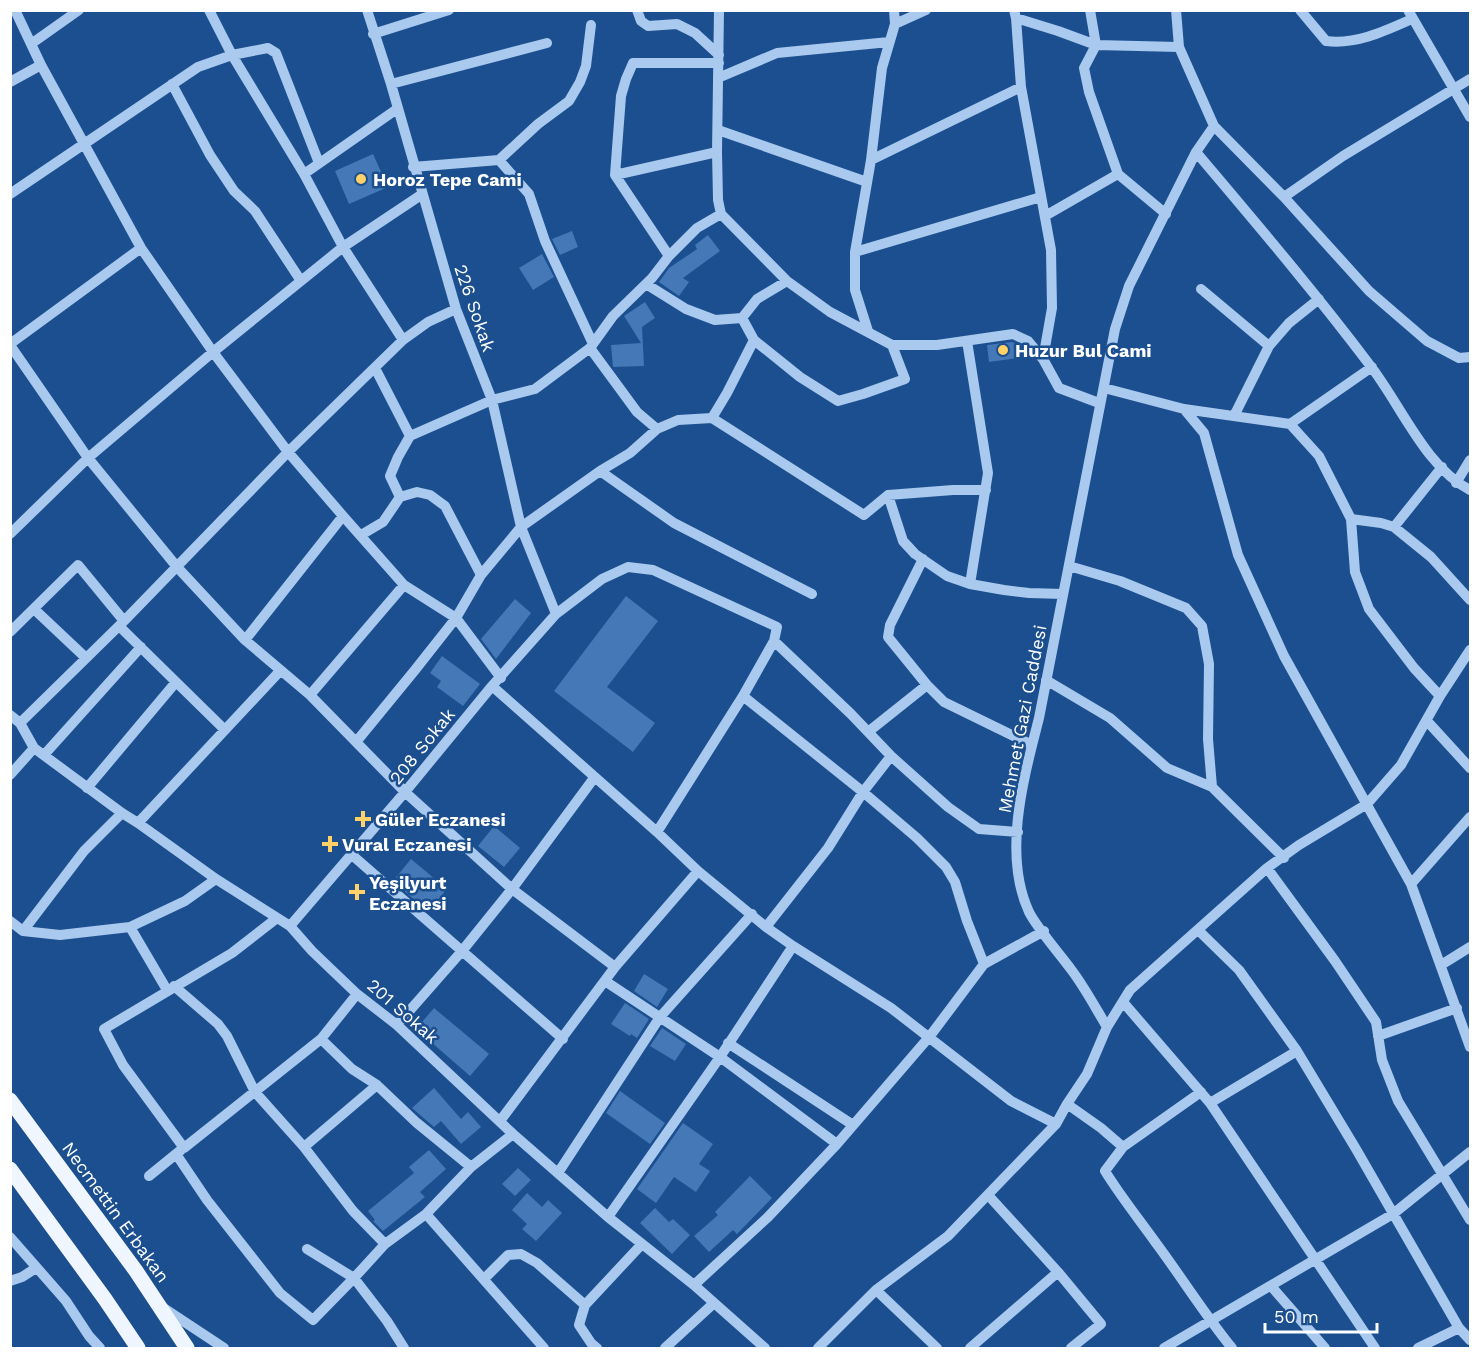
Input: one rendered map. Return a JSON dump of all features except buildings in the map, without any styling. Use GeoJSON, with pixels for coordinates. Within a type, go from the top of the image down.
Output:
{"type":"FeatureCollection","features":[{"type":"Feature","properties":{"kind":"main road","name":"Necmettin Erbakan"},"geometry":{"type":"LineString","coordinates":[[10,1100],[136,1271],[187,1348]]}},
{"type":"Feature","properties":{"kind":"main road"},"geometry":{"type":"LineString","coordinates":[[10,1169],[138,1348]]}},
{"type":"Feature","properties":{"kind":"street"},"geometry":{"type":"LineString","coordinates":[[15,10],[41,65],[141,248],[213,352],[288,452],[343,516],[404,585],[456,618],[501,678]]}},
{"type":"Feature","properties":{"kind":"street"},"geometry":{"type":"LineString","coordinates":[[31,44],[80,10]]}},
{"type":"Feature","properties":{"kind":"street"},"geometry":{"type":"LineString","coordinates":[[209,10],[232,55],[304,174],[344,247],[403,340]]}},
{"type":"Feature","properties":{"kind":"street","name":"226 Sokak"},"geometry":{"type":"LineString","coordinates":[[367,10],[456,309],[492,400],[521,527],[556,614]]}},
{"type":"Feature","properties":{"kind":"street"},"geometry":{"type":"LineString","coordinates":[[373,34],[449,10]]}},
{"type":"Feature","properties":{"kind":"street"},"geometry":{"type":"LineString","coordinates":[[637,10],[641,21],[648,26],[677,24],[695,33],[719,59]]}},
{"type":"Feature","properties":{"kind":"street"},"geometry":{"type":"LineString","coordinates":[[719,10],[717,152],[718,200],[721,214],[787,280],[830,312],[892,345],[937,345],[1013,334],[1028,341],[1059,388],[1099,403]]}},
{"type":"Feature","properties":{"kind":"street"},"geometry":{"type":"LineString","coordinates":[[868,331],[855,290],[855,252],[871,160],[882,68],[895,24],[894,10]]}},
{"type":"Feature","properties":{"kind":"street"},"geometry":{"type":"LineString","coordinates":[[895,24],[926,10]]}},
{"type":"Feature","properties":{"kind":"street"},"geometry":{"type":"LineString","coordinates":[[1090,10],[1096,45],[1084,69],[1089,92],[1118,174],[1166,214]]}},
{"type":"Feature","properties":{"kind":"street"},"geometry":{"type":"LineString","coordinates":[[1176,10],[1179,47],[1214,126],[1284,196],[1369,291],[1426,341],[1459,358],[1470,357]]}},
{"type":"Feature","properties":{"kind":"street"},"geometry":{"type":"LineString","coordinates":[[1300,10],[1326,41],[1341,43],[1380,33],[1410,15],[1470,117]]}},
{"type":"Feature","properties":{"kind":"street"},"geometry":{"type":"LineString","coordinates":[[1042,359],[1052,308],[1051,250],[1021,87],[1015,14],[1096,45],[1179,47]]}},
{"type":"Feature","properties":{"kind":"street"},"geometry":{"type":"LineString","coordinates":[[413,167],[499,160],[538,124],[569,101],[586,66],[591,25]]}},
{"type":"Feature","properties":{"kind":"street"},"geometry":{"type":"LineString","coordinates":[[718,78],[777,53],[890,42]]}},
{"type":"Feature","properties":{"kind":"street"},"geometry":{"type":"LineString","coordinates":[[390,84],[548,43]]}},
{"type":"Feature","properties":{"kind":"street"},"geometry":{"type":"LineString","coordinates":[[10,194],[198,67],[232,55],[268,48],[276,53],[319,164]]}},
{"type":"Feature","properties":{"kind":"street"},"geometry":{"type":"LineString","coordinates":[[669,256],[615,175],[621,96],[633,63],[719,59]]}},
{"type":"Feature","properties":{"kind":"street"},"geometry":{"type":"LineString","coordinates":[[10,82],[41,65]]}},
{"type":"Feature","properties":{"kind":"street"},"geometry":{"type":"LineString","coordinates":[[1284,196],[1343,156],[1470,79]]}},
{"type":"Feature","properties":{"kind":"street"},"geometry":{"type":"LineString","coordinates":[[172,84],[210,155],[234,190],[255,211],[301,281]]}},
{"type":"Feature","properties":{"kind":"street"},"geometry":{"type":"LineString","coordinates":[[871,160],[1021,87]]}},
{"type":"Feature","properties":{"kind":"street"},"geometry":{"type":"LineString","coordinates":[[304,174],[397,109]]}},
{"type":"Feature","properties":{"kind":"street","name":"Mehmet Gazi Caddesi"},"geometry":{"type":"LineString","coordinates":[[1107,1027],[1076,975],[1030,913],[1017,871],[1018,832],[1024,774],[1046,680],[1115,329],[1129,286],[1197,152],[1214,126]]}},
{"type":"Feature","properties":{"kind":"street"},"geometry":{"type":"LineString","coordinates":[[718,130],[867,182]]}},
{"type":"Feature","properties":{"kind":"street"},"geometry":{"type":"LineString","coordinates":[[615,175],[717,152]]}},
{"type":"Feature","properties":{"kind":"street"},"geometry":{"type":"LineString","coordinates":[[1197,152],[1319,299],[1372,367],[1424,446],[1456,483],[1470,490]]}},
{"type":"Feature","properties":{"kind":"street"},"geometry":{"type":"LineString","coordinates":[[499,160],[529,194],[545,241],[591,346],[637,411],[657,429]]}},
{"type":"Feature","properties":{"kind":"street"},"geometry":{"type":"LineString","coordinates":[[1045,216],[1118,174]]}},
{"type":"Feature","properties":{"kind":"street"},"geometry":{"type":"LineString","coordinates":[[10,534],[88,458],[213,352],[344,247],[421,195]]}},
{"type":"Feature","properties":{"kind":"street"},"geometry":{"type":"LineString","coordinates":[[855,252],[1041,197]]}},
{"type":"Feature","properties":{"kind":"street"},"geometry":{"type":"LineString","coordinates":[[400,497],[390,476],[410,436],[492,400],[535,390],[591,346],[613,316],[646,284],[669,256],[697,228],[721,214]]}},
{"type":"Feature","properties":{"kind":"street"},"geometry":{"type":"LineString","coordinates":[[141,248],[10,345],[88,458],[177,567],[245,640],[310,695],[405,792],[512,889],[615,967]]}},
{"type":"Feature","properties":{"kind":"street"},"geometry":{"type":"LineString","coordinates":[[646,284],[686,309],[715,320],[742,318],[757,300],[787,280]]}},
{"type":"Feature","properties":{"kind":"street"},"geometry":{"type":"LineString","coordinates":[[1201,289],[1269,346]]}},
{"type":"Feature","properties":{"kind":"street"},"geometry":{"type":"LineString","coordinates":[[1234,416],[1269,346],[1289,323],[1319,299]]}},
{"type":"Feature","properties":{"kind":"street"},"geometry":{"type":"LineString","coordinates":[[20,723],[122,623],[288,452],[403,340],[428,322],[456,309]]}},
{"type":"Feature","properties":{"kind":"street"},"geometry":{"type":"LineString","coordinates":[[742,318],[754,340],[801,377],[838,401],[904,379],[892,345]]}},
{"type":"Feature","properties":{"kind":"street"},"geometry":{"type":"LineString","coordinates":[[712,418],[754,340]]}},
{"type":"Feature","properties":{"kind":"street"},"geometry":{"type":"LineString","coordinates":[[967,340],[988,473],[970,584]]}},
{"type":"Feature","properties":{"kind":"street"},"geometry":{"type":"LineString","coordinates":[[1290,424],[1372,367]]}},
{"type":"Feature","properties":{"kind":"street"},"geometry":{"type":"LineString","coordinates":[[375,368],[410,436]]}},
{"type":"Feature","properties":{"kind":"street"},"geometry":{"type":"LineString","coordinates":[[1104,388],[1184,409],[1290,424],[1319,456],[1351,519],[1355,572],[1369,609],[1414,668],[1440,696]]}},
{"type":"Feature","properties":{"kind":"street"},"geometry":{"type":"LineString","coordinates":[[1184,409],[1204,433],[1238,555],[1284,656],[1411,884],[1470,1045]]}},
{"type":"Feature","properties":{"kind":"street"},"geometry":{"type":"LineString","coordinates":[[356,742],[456,618],[481,574],[521,527],[600,471],[630,453],[657,429],[678,420],[712,418],[864,515],[888,495],[986,490]]}},
{"type":"Feature","properties":{"kind":"street"},"geometry":{"type":"LineString","coordinates":[[1456,483],[1470,460]]}},
{"type":"Feature","properties":{"kind":"street"},"geometry":{"type":"LineString","coordinates":[[1394,527],[1442,467]]}},
{"type":"Feature","properties":{"kind":"street"},"geometry":{"type":"LineString","coordinates":[[600,471],[674,523],[812,594]]}},
{"type":"Feature","properties":{"kind":"street"},"geometry":{"type":"LineString","coordinates":[[361,535],[383,522],[400,497],[417,492],[430,495],[445,506],[481,574]]}},
{"type":"Feature","properties":{"kind":"street"},"geometry":{"type":"LineString","coordinates":[[888,495],[903,541],[923,560],[947,576],[970,584],[1029,593],[1063,594]]}},
{"type":"Feature","properties":{"kind":"street"},"geometry":{"type":"LineString","coordinates":[[245,640],[343,516]]}},
{"type":"Feature","properties":{"kind":"street"},"geometry":{"type":"LineString","coordinates":[[1351,519],[1394,527],[1431,557],[1470,600]]}},
{"type":"Feature","properties":{"kind":"street"},"geometry":{"type":"LineString","coordinates":[[923,560],[890,625],[888,637],[944,702],[1032,745]]}},
{"type":"Feature","properties":{"kind":"street"},"geometry":{"type":"LineString","coordinates":[[10,632],[78,565],[141,647],[225,730]]}},
{"type":"Feature","properties":{"kind":"street"},"geometry":{"type":"LineString","coordinates":[[1069,566],[1120,581],[1186,608],[1202,626],[1209,664],[1208,740],[1212,787]]}},
{"type":"Feature","properties":{"kind":"street","name":"208 Sokak"},"geometry":{"type":"LineString","coordinates":[[290,926],[492,686],[556,614],[602,579],[628,567],[653,570],[777,627],[774,641]]}},
{"type":"Feature","properties":{"kind":"street"},"geometry":{"type":"LineString","coordinates":[[310,695],[404,585]]}},
{"type":"Feature","properties":{"kind":"street"},"geometry":{"type":"LineString","coordinates":[[34,609],[86,658]]}},
{"type":"Feature","properties":{"kind":"street"},"geometry":{"type":"LineString","coordinates":[[657,832],[743,696],[774,641],[891,756],[948,807],[978,829],[1018,832]]}},
{"type":"Feature","properties":{"kind":"street"},"geometry":{"type":"LineString","coordinates":[[10,775],[39,752],[141,647]]}},
{"type":"Feature","properties":{"kind":"street"},"geometry":{"type":"LineString","coordinates":[[818,1348],[876,1290],[948,1236],[1056,1124],[1088,1074],[1107,1027],[1130,990],[1267,868],[1284,858],[1299,845],[1367,804],[1401,765],[1440,696],[1470,650]]}},
{"type":"Feature","properties":{"kind":"street"},"geometry":{"type":"LineString","coordinates":[[138,823],[280,670]]}},
{"type":"Feature","properties":{"kind":"street"},"geometry":{"type":"LineString","coordinates":[[1046,680],[1110,718],[1167,768],[1212,787],[1284,858]]}},
{"type":"Feature","properties":{"kind":"street"},"geometry":{"type":"LineString","coordinates":[[87,788],[176,682]]}},
{"type":"Feature","properties":{"kind":"street"},"geometry":{"type":"LineString","coordinates":[[868,732],[927,685]]}},
{"type":"Feature","properties":{"kind":"street"},"geometry":{"type":"LineString","coordinates":[[492,686],[657,832],[698,872],[766,927],[891,1008],[1011,1101],[1056,1124]]}},
{"type":"Feature","properties":{"kind":"street"},"geometry":{"type":"LineString","coordinates":[[743,696],[863,792],[917,838],[946,867],[955,882],[984,964]]}},
{"type":"Feature","properties":{"kind":"street","name":"201 Sokak"},"geometry":{"type":"LineString","coordinates":[[10,715],[20,723],[39,752],[216,879],[290,926],[312,951],[357,994],[398,1025],[513,1134],[608,1217],[694,1285],[765,1348]]}},
{"type":"Feature","properties":{"kind":"street"},"geometry":{"type":"LineString","coordinates":[[1427,721],[1470,768]]}},
{"type":"Feature","properties":{"kind":"street"},"geometry":{"type":"LineString","coordinates":[[766,927],[828,848],[863,792],[891,756]]}},
{"type":"Feature","properties":{"kind":"street"},"geometry":{"type":"LineString","coordinates":[[398,1025],[512,889],[594,778]]}},
{"type":"Feature","properties":{"kind":"street"},"geometry":{"type":"LineString","coordinates":[[23,931],[84,851],[122,813]]}},
{"type":"Feature","properties":{"kind":"street"},"geometry":{"type":"LineString","coordinates":[[1411,884],[1470,818]]}},
{"type":"Feature","properties":{"kind":"street"},"geometry":{"type":"LineString","coordinates":[[352,855],[563,1039]]}},
{"type":"Feature","properties":{"kind":"street"},"geometry":{"type":"LineString","coordinates":[[1267,868],[1376,1022],[1382,1060],[1398,1101],[1470,1220]]}},
{"type":"Feature","properties":{"kind":"street"},"geometry":{"type":"LineString","coordinates":[[500,1121],[615,967],[698,872]]}},
{"type":"Feature","properties":{"kind":"street"},"geometry":{"type":"LineString","coordinates":[[10,921],[23,931],[60,935],[130,927],[184,901],[216,879]]}},
{"type":"Feature","properties":{"kind":"street"},"geometry":{"type":"LineString","coordinates":[[558,1173],[660,1017],[752,914]]}},
{"type":"Feature","properties":{"kind":"street"},"geometry":{"type":"LineString","coordinates":[[277,918],[232,953],[104,1029],[123,1065],[180,1151],[207,1200],[280,1293],[313,1320],[386,1244],[426,1214],[471,1167],[513,1134]]}},
{"type":"Feature","properties":{"kind":"street"},"geometry":{"type":"LineString","coordinates":[[130,927],[171,988],[218,1023],[255,1092],[304,1147],[353,1211],[386,1244]]}},
{"type":"Feature","properties":{"kind":"street"},"geometry":{"type":"LineString","coordinates":[[1198,930],[1239,970],[1297,1052],[1459,1328],[1470,1340]]}},
{"type":"Feature","properties":{"kind":"street"},"geometry":{"type":"LineString","coordinates":[[694,1285],[768,1216],[837,1144],[930,1036],[984,964],[1044,932]]}},
{"type":"Feature","properties":{"kind":"street"},"geometry":{"type":"LineString","coordinates":[[608,1217],[720,1057],[793,946]]}},
{"type":"Feature","properties":{"kind":"street"},"geometry":{"type":"LineString","coordinates":[[1441,965],[1470,947]]}},
{"type":"Feature","properties":{"kind":"street"},"geometry":{"type":"LineString","coordinates":[[605,981],[720,1057],[837,1144]]}},
{"type":"Feature","properties":{"kind":"street"},"geometry":{"type":"LineString","coordinates":[[149,1176],[321,1039],[357,994]]}},
{"type":"Feature","properties":{"kind":"street"},"geometry":{"type":"LineString","coordinates":[[1123,1002],[1210,1102],[1375,1348]]}},
{"type":"Feature","properties":{"kind":"street"},"geometry":{"type":"LineString","coordinates":[[1378,1036],[1457,1008]]}},
{"type":"Feature","properties":{"kind":"street"},"geometry":{"type":"LineString","coordinates":[[321,1039],[352,1069],[377,1085],[417,1123],[471,1167]]}},
{"type":"Feature","properties":{"kind":"street"},"geometry":{"type":"LineString","coordinates":[[728,1043],[853,1125]]}},
{"type":"Feature","properties":{"kind":"street"},"geometry":{"type":"LineString","coordinates":[[1210,1102],[1297,1052]]}},
{"type":"Feature","properties":{"kind":"street"},"geometry":{"type":"LineString","coordinates":[[304,1147],[377,1085]]}},
{"type":"Feature","properties":{"kind":"street"},"geometry":{"type":"LineString","coordinates":[[1201,1092],[1123,1147],[1105,1171],[1210,1322],[1232,1348]]}},
{"type":"Feature","properties":{"kind":"street"},"geometry":{"type":"LineString","coordinates":[[1067,1104],[1123,1147]]}},
{"type":"Feature","properties":{"kind":"street"},"geometry":{"type":"LineString","coordinates":[[1164,1348],[1393,1214],[1470,1152]]}},
{"type":"Feature","properties":{"kind":"street"},"geometry":{"type":"LineString","coordinates":[[988,1195],[1058,1272],[1101,1324],[1071,1348]]}},
{"type":"Feature","properties":{"kind":"street"},"geometry":{"type":"LineString","coordinates":[[426,1214],[544,1348]]}},
{"type":"Feature","properties":{"kind":"street"},"geometry":{"type":"LineString","coordinates":[[10,1237],[66,1301],[89,1336],[100,1348]]}},
{"type":"Feature","properties":{"kind":"street"},"geometry":{"type":"LineString","coordinates":[[597,1348],[579,1325],[585,1305],[642,1244]]}},
{"type":"Feature","properties":{"kind":"street"},"geometry":{"type":"LineString","coordinates":[[307,1249],[354,1278],[387,1321],[404,1348]]}},
{"type":"Feature","properties":{"kind":"street"},"geometry":{"type":"LineString","coordinates":[[484,1279],[508,1255],[521,1254],[537,1263],[585,1305]]}},
{"type":"Feature","properties":{"kind":"street"},"geometry":{"type":"LineString","coordinates":[[10,1281],[36,1268]]}},
{"type":"Feature","properties":{"kind":"street"},"geometry":{"type":"LineString","coordinates":[[970,1348],[1058,1272]]}},
{"type":"Feature","properties":{"kind":"street"},"geometry":{"type":"LineString","coordinates":[[1271,1286],[1325,1348]]}},
{"type":"Feature","properties":{"kind":"street"},"geometry":{"type":"LineString","coordinates":[[876,1290],[936,1348]]}},
{"type":"Feature","properties":{"kind":"street"},"geometry":{"type":"LineString","coordinates":[[664,1348],[714,1303]]}},
{"type":"Feature","properties":{"kind":"street"},"geometry":{"type":"LineString","coordinates":[[159,1305],[224,1348]]}},
{"type":"Feature","properties":{"kind":"street"},"geometry":{"type":"LineString","coordinates":[[1418,1348],[1459,1328]]}},
{"type":"Feature","properties":{"kind":"place","name":"Horoz Tepe Cami"},"geometry":{"type":"Point","coordinates":[361,179]}},
{"type":"Feature","properties":{"kind":"place","name":"Huzur Bul Cami"},"geometry":{"type":"Point","coordinates":[1003,350]}},
{"type":"Feature","properties":{"kind":"place","name":"Güler Eczanesi"},"geometry":{"type":"Point","coordinates":[363,819]}},
{"type":"Feature","properties":{"kind":"place","name":"Vural Eczanesi"},"geometry":{"type":"Point","coordinates":[330,844]}},
{"type":"Feature","properties":{"kind":"place","name":"Yeşilyurt Eczanesi"},"geometry":{"type":"Point","coordinates":[357,892]}}]}
